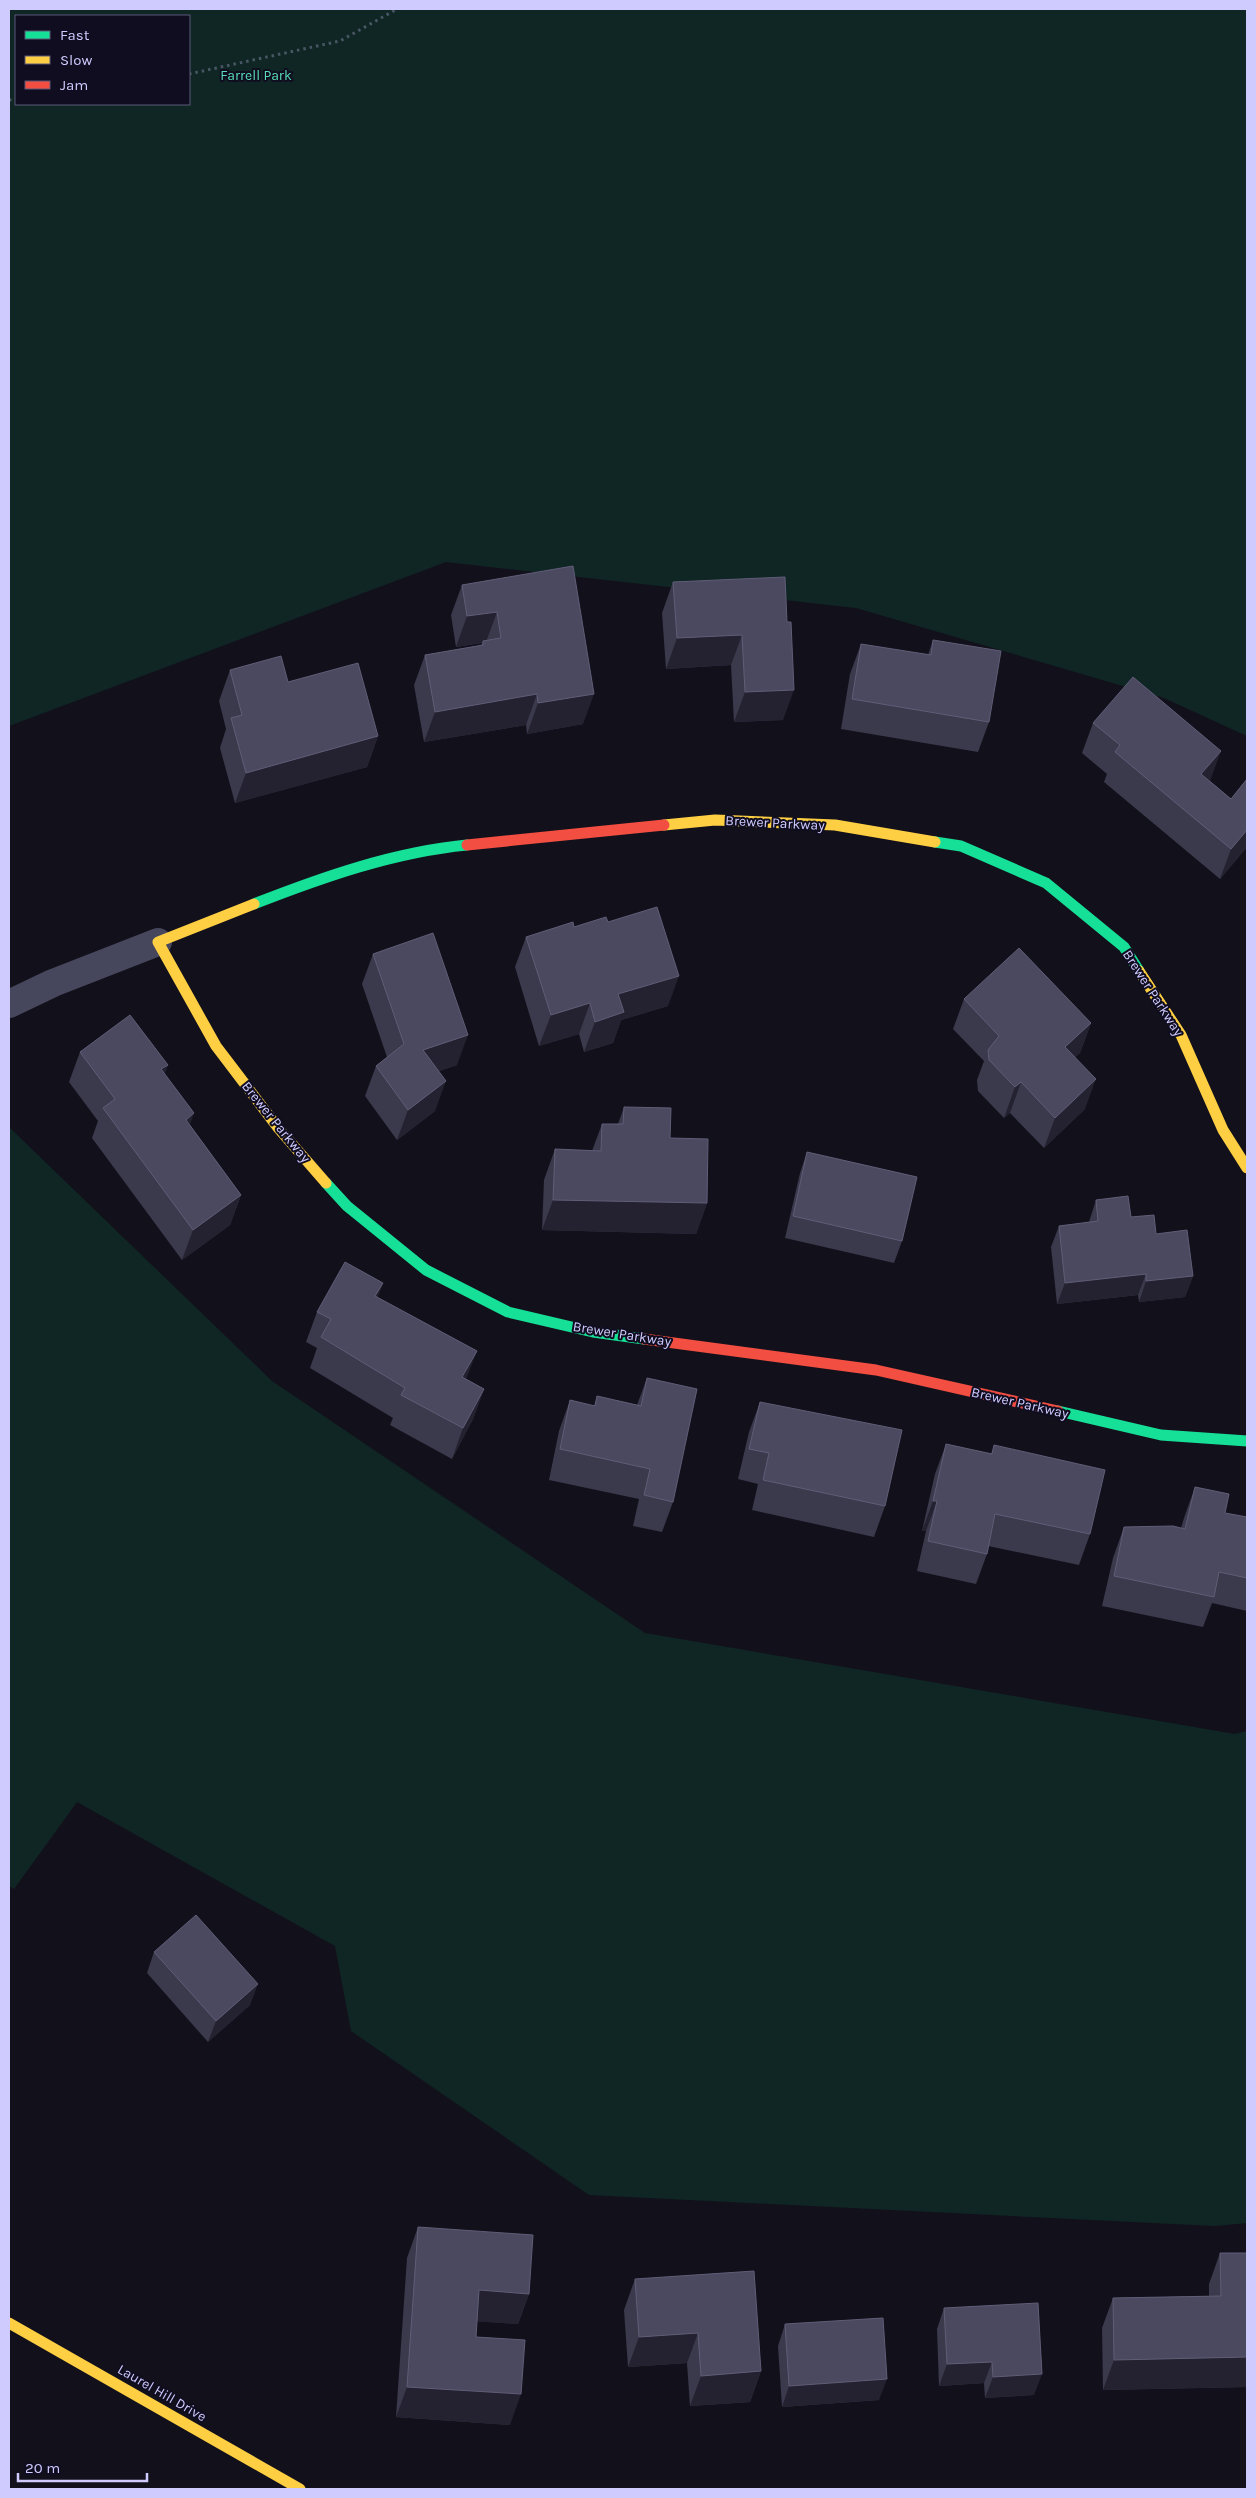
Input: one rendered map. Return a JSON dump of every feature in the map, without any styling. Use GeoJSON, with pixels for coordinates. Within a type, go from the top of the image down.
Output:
{"type":"FeatureCollection","features":[{"type":"Feature","properties":{"kind":"street","name":"Brewer Parkway"},"geometry":{"type":"LineString","coordinates":[[9,1004],[53,983],[331,874],[442,847],[714,820],[835,825],[960,846],[1046,882],[1124,947],[1181,1034],[1223,1130],[1247,1168]]}},
{"type":"Feature","properties":{"kind":"street","name":"Brewer Parkway"},"geometry":{"type":"LineString","coordinates":[[158,942],[216,1046],[279,1129],[348,1206],[426,1270],[508,1312],[593,1332],[876,1370],[1161,1435],[1247,1441]]}},
{"type":"Feature","properties":{"kind":"street","name":"Laurel Hill Drive"},"geometry":{"type":"LineString","coordinates":[[9,2323],[300,2489]]}},
{"type":"Feature","properties":{"kind":"path"},"geometry":{"type":"LineString","coordinates":[[190,74],[340,41],[396,9]]}},
{"type":"Feature","properties":{"kind":"green space","name":"Farrell Park"},"geometry":{"type":"Polygon","coordinates":[[[9,9],[1247,9],[1247,736],[1164,698],[856,608],[446,562],[9,726],[9,9]]]}},
{"type":"Feature","properties":{"kind":"green space"},"geometry":{"type":"Polygon","coordinates":[[[9,1127],[272,1381],[645,1633],[1235,1734],[1247,1731],[1247,2223],[1215,2226],[589,2195],[351,2031],[335,1946],[77,1802],[14,1889],[9,1886],[9,1127]]]}},
{"type":"Feature","properties":{"kind":"building"},"geometry":{"type":"Polygon","coordinates":[[[573,566],[594,694],[538,703],[537,694],[435,712],[425,655],[483,645],[483,641],[501,638],[497,612],[467,616],[462,585],[573,566]]]}},
{"type":"Feature","properties":{"kind":"building"},"geometry":{"type":"Polygon","coordinates":[[[785,577],[787,622],[791,622],[794,690],[745,692],[742,635],[677,638],[673,582],[785,577]]]}},
{"type":"Feature","properties":{"kind":"building"},"geometry":{"type":"Polygon","coordinates":[[[933,640],[1001,651],[989,722],[852,699],[861,644],[931,655],[933,640]]]}},
{"type":"Feature","properties":{"kind":"building"},"geometry":{"type":"Polygon","coordinates":[[[281,656],[288,682],[358,663],[378,736],[246,773],[231,718],[242,715],[230,670],[281,656]]]}},
{"type":"Feature","properties":{"kind":"building"},"geometry":{"type":"Polygon","coordinates":[[[1133,677],[1221,751],[1201,774],[1231,799],[1247,779],[1247,830],[1231,849],[1115,752],[1120,745],[1093,723],[1133,677]]]}},
{"type":"Feature","properties":{"kind":"building"},"geometry":{"type":"Polygon","coordinates":[[[657,907],[679,976],[618,994],[624,1012],[595,1022],[590,1003],[551,1015],[526,937],[573,922],[574,927],[606,917],[608,922],[657,907]]]}},
{"type":"Feature","properties":{"kind":"building"},"geometry":{"type":"Polygon","coordinates":[[[433,933],[468,1035],[423,1050],[446,1081],[408,1110],[376,1066],[404,1044],[373,954],[433,933]]]}},
{"type":"Feature","properties":{"kind":"building"},"geometry":{"type":"Polygon","coordinates":[[[1019,948],[1091,1023],[1065,1047],[1096,1079],[1055,1118],[1021,1082],[1015,1087],[989,1060],[988,1050],[999,1036],[964,999],[1019,948]]]}},
{"type":"Feature","properties":{"kind":"building"},"geometry":{"type":"Polygon","coordinates":[[[130,1015],[168,1065],[161,1069],[194,1113],[186,1120],[241,1195],[193,1230],[103,1108],[115,1099],[80,1052],[130,1015]]]}},
{"type":"Feature","properties":{"kind":"building"},"geometry":{"type":"Polygon","coordinates":[[[624,1107],[671,1108],[670,1138],[708,1139],[707,1203],[553,1200],[555,1149],[601,1151],[602,1124],[623,1124],[624,1107]]]}},
{"type":"Feature","properties":{"kind":"building"},"geometry":{"type":"Polygon","coordinates":[[[807,1152],[917,1177],[902,1241],[793,1216],[807,1152]]]}},
{"type":"Feature","properties":{"kind":"building"},"geometry":{"type":"Polygon","coordinates":[[[1128,1196],[1131,1217],[1154,1215],[1156,1234],[1187,1230],[1193,1276],[1146,1281],[1146,1274],[1065,1283],[1059,1226],[1098,1221],[1096,1200],[1128,1196]]]}},
{"type":"Feature","properties":{"kind":"building"},"geometry":{"type":"Polygon","coordinates":[[[345,1262],[383,1283],[375,1296],[477,1351],[462,1377],[484,1389],[463,1428],[401,1395],[405,1388],[321,1337],[331,1319],[317,1312],[345,1262]]]}},
{"type":"Feature","properties":{"kind":"building"},"geometry":{"type":"Polygon","coordinates":[[[647,1378],[697,1389],[673,1502],[644,1495],[650,1469],[560,1449],[570,1400],[595,1406],[597,1396],[641,1406],[647,1378]]]}},
{"type":"Feature","properties":{"kind":"building"},"geometry":{"type":"Polygon","coordinates":[[[760,1402],[902,1430],[885,1506],[763,1480],[769,1453],[749,1449],[760,1402]]]}},
{"type":"Feature","properties":{"kind":"building"},"geometry":{"type":"Polygon","coordinates":[[[946,1444],[992,1454],[994,1445],[1105,1470],[1090,1534],[995,1514],[987,1554],[928,1541],[937,1501],[933,1501],[946,1444]]]}},
{"type":"Feature","properties":{"kind":"building"},"geometry":{"type":"Polygon","coordinates":[[[1195,1487],[1229,1494],[1225,1513],[1247,1517],[1247,1578],[1219,1572],[1214,1597],[1114,1576],[1124,1527],[1173,1526],[1185,1529],[1195,1487]]]}},
{"type":"Feature","properties":{"kind":"building"},"geometry":{"type":"Polygon","coordinates":[[[196,1915],[258,1984],[216,2021],[154,1952],[196,1915]]]}},
{"type":"Feature","properties":{"kind":"building"},"geometry":{"type":"Polygon","coordinates":[[[418,2227],[533,2235],[529,2294],[479,2290],[476,2337],[525,2340],[521,2394],[407,2387],[418,2227]]]}},
{"type":"Feature","properties":{"kind":"building"},"geometry":{"type":"Polygon","coordinates":[[[1220,2253],[1247,2253],[1247,2357],[1114,2360],[1113,2298],[1221,2296],[1220,2253]]]}},
{"type":"Feature","properties":{"kind":"building"},"geometry":{"type":"Polygon","coordinates":[[[754,2271],[761,2371],[701,2376],[698,2333],[639,2337],[635,2279],[754,2271]]]}},
{"type":"Feature","properties":{"kind":"building"},"geometry":{"type":"Polygon","coordinates":[[[1038,2303],[1042,2374],[993,2377],[992,2362],[947,2364],[944,2308],[1038,2303]]]}},
{"type":"Feature","properties":{"kind":"building"},"geometry":{"type":"Polygon","coordinates":[[[883,2318],[887,2379],[789,2386],[785,2324],[883,2318]]]}},
{"type":"Feature","properties":{"kind":"traffic: fast"},"geometry":{"type":"LineString","coordinates":[[935,842],[961,846],[1046,883],[1124,947],[1139,971]]}},
{"type":"Feature","properties":{"kind":"traffic: fast"},"geometry":{"type":"LineString","coordinates":[[254,904],[306,884],[359,867],[413,853],[467,845]]}},
{"type":"Feature","properties":{"kind":"traffic: fast"},"geometry":{"type":"LineString","coordinates":[[326,1183],[347,1206],[426,1270],[508,1312],[593,1332],[644,1339]]}},
{"type":"Feature","properties":{"kind":"traffic: fast"},"geometry":{"type":"LineString","coordinates":[[1058,1411],[1161,1435],[1247,1441]]}},
{"type":"Feature","properties":{"kind":"traffic: slow"},"geometry":{"type":"LineString","coordinates":[[664,825],[715,820],[835,825],[935,842]]}},
{"type":"Feature","properties":{"kind":"traffic: slow"},"geometry":{"type":"LineString","coordinates":[[254,904],[158,942],[216,1046],[279,1129],[326,1183]]}},
{"type":"Feature","properties":{"kind":"traffic: slow"},"geometry":{"type":"LineString","coordinates":[[1139,971],[1181,1035],[1223,1130],[1247,1168]]}},
{"type":"Feature","properties":{"kind":"traffic: slow"},"geometry":{"type":"LineString","coordinates":[[9,2323],[300,2489]]}},
{"type":"Feature","properties":{"kind":"traffic: jam"},"geometry":{"type":"LineString","coordinates":[[467,845],[664,825]]}},
{"type":"Feature","properties":{"kind":"traffic: jam"},"geometry":{"type":"LineString","coordinates":[[644,1339],[876,1370],[1058,1411]]}}]}
